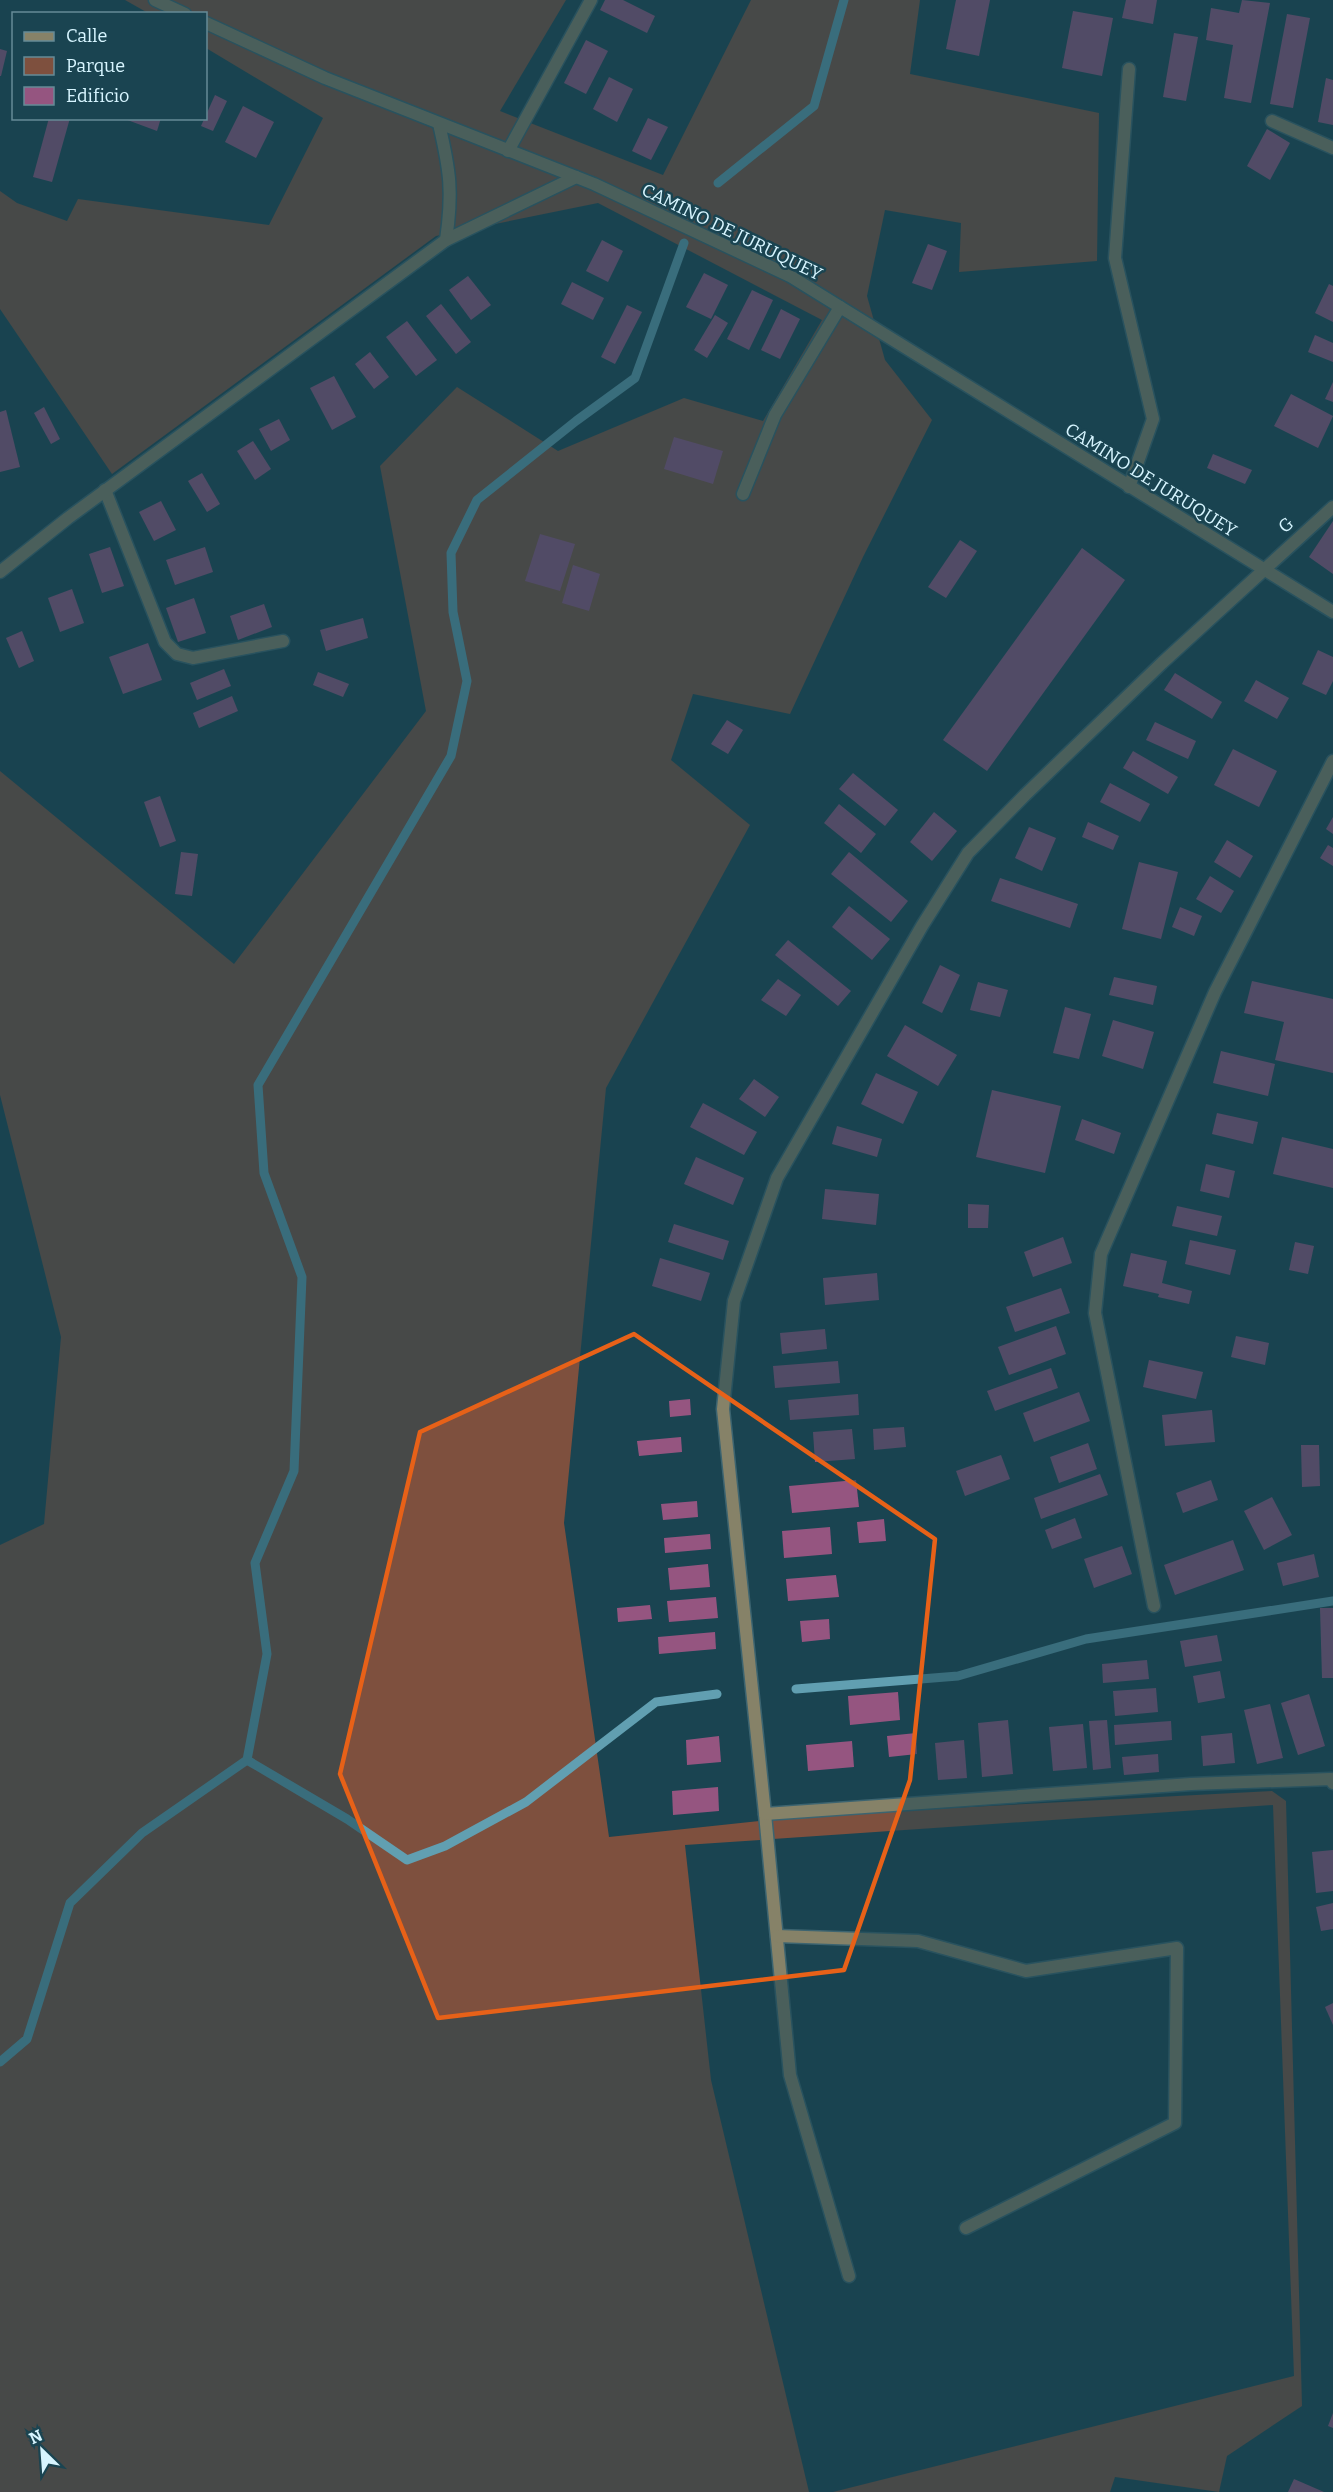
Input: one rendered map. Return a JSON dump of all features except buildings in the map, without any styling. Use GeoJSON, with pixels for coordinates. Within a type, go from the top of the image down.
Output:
{"type":"FeatureCollection","features":[{"type":"Feature","properties":{"kind":"street"},"geometry":{"type":"LineString","coordinates":[[155,0],[181,12]]}},
{"type":"Feature","properties":{"kind":"street"},"geometry":{"type":"LineString","coordinates":[[508,151],[591,0]]}},
{"type":"Feature","properties":{"kind":"street","name":"CAMINO DE JURUQUEY"},"geometry":{"type":"LineString","coordinates":[[207,23],[325,78],[576,177],[790,276],[1333,612]]}},
{"type":"Feature","properties":{"kind":"street"},"geometry":{"type":"LineString","coordinates":[[1129,69],[1115,258],[1153,419],[1129,487]]}},
{"type":"Feature","properties":{"kind":"street"},"geometry":{"type":"LineString","coordinates":[[1272,121],[1333,148]]}},
{"type":"Feature","properties":{"kind":"street"},"geometry":{"type":"LineString","coordinates":[[439,124],[448,163],[452,196],[446,240]]}},
{"type":"Feature","properties":{"kind":"street"},"geometry":{"type":"LineString","coordinates":[[0,572],[105,490],[446,240],[576,177]]}},
{"type":"Feature","properties":{"kind":"street"},"geometry":{"type":"LineString","coordinates":[[743,494],[775,415],[840,308]]}},
{"type":"Feature","properties":{"kind":"street"},"geometry":{"type":"LineString","coordinates":[[105,490],[165,642],[177,654],[193,658],[283,641]]}},
{"type":"Feature","properties":{"kind":"street","name":"G"},"geometry":{"type":"LineString","coordinates":[[849,2276],[790,2075],[723,1409],[735,1301],[777,1178],[922,926],[968,854],[1024,795],[1262,570],[1333,507]]}},
{"type":"Feature","properties":{"kind":"street"},"geometry":{"type":"LineString","coordinates":[[1154,1606],[1095,1313],[1101,1254],[1215,992],[1333,761]]}},
{"type":"Feature","properties":{"kind":"street"},"geometry":{"type":"LineString","coordinates":[[765,1814],[1191,1784],[1331,1779],[1333,1784]]}},
{"type":"Feature","properties":{"kind":"street"},"geometry":{"type":"LineString","coordinates":[[777,1936],[918,1941],[1026,1971],[1177,1948],[1175,2123],[966,2229]]}},
{"type":"Feature","properties":{"kind":"highlighted area"},"geometry":{"type":"Polygon","coordinates":[[[634,1334],[935,1539],[910,1780],[844,1970],[438,2018],[340,1774],[420,1432],[634,1334]]]}},
{"type":"Feature","properties":{"kind":"green space"},"geometry":{"type":"Polygon","coordinates":[[[125,0],[566,0],[500,111],[663,175],[751,0],[920,0],[910,74],[1099,113],[1097,261],[959,272],[961,223],[885,210],[867,296],[885,360],[932,420],[863,557],[790,714],[693,694],[671,760],[750,825],[606,1088],[564,1523],[609,1837],[817,1815],[1272,1791],[1286,1801],[1302,2406],[1227,2456],[1219,2492],[1115,2477],[1110,2492],[833,2492],[1294,2376],[1273,1805],[685,1845],[711,2080],[809,2492],[0,2492],[0,1545],[44,1524],[61,1337],[0,1095],[0,771],[234,964],[426,711],[380,466],[457,387],[558,451],[684,398],[763,421],[822,320],[598,203],[436,236],[112,474],[0,309],[0,191],[17,203],[67,221],[78,199],[269,225],[323,118],[207,49],[207,12],[146,12],[125,0]]]}},
{"type":"Feature","properties":{"kind":"waterway"},"geometry":{"type":"LineString","coordinates":[[718,183],[814,106],[844,0]]}},
{"type":"Feature","properties":{"kind":"waterway"},"geometry":{"type":"LineString","coordinates":[[0,2062],[27,2039],[70,1903],[142,1833],[247,1760],[267,1654],[255,1563],[294,1471],[302,1277],[264,1173],[258,1085],[451,756],[467,681],[453,612],[451,553],[477,500],[576,421],[635,378],[684,243]]}},
{"type":"Feature","properties":{"kind":"waterway"},"geometry":{"type":"LineString","coordinates":[[796,1689],[958,1676],[1086,1639],[1333,1601]]}},
{"type":"Feature","properties":{"kind":"waterway"},"geometry":{"type":"LineString","coordinates":[[247,1760],[347,1819],[407,1860],[445,1846],[526,1802],[656,1702],[717,1694]]}}]}
